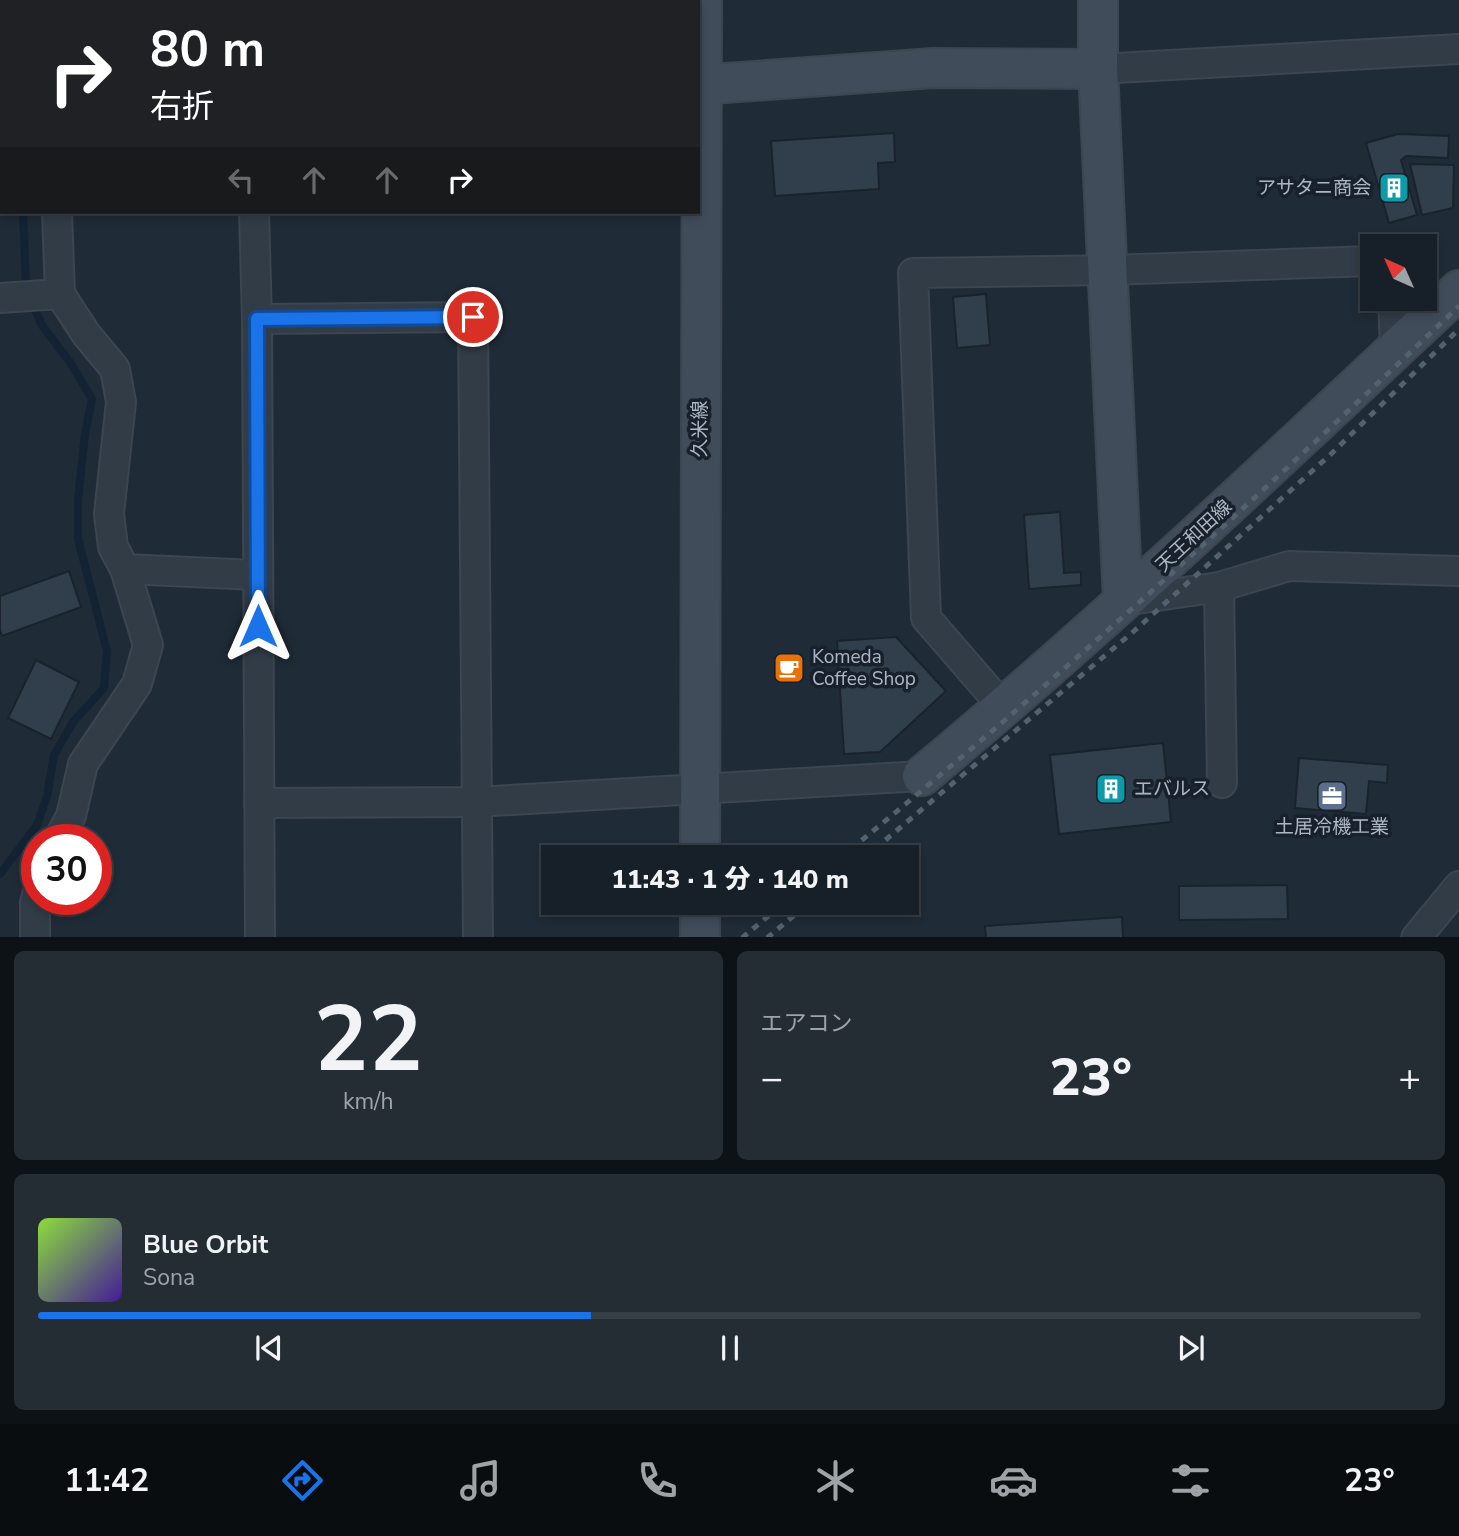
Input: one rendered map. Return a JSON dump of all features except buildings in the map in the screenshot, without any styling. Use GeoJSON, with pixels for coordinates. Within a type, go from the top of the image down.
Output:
{"type":"FeatureCollection","features":[{"type":"Feature","properties":{"kind":"street","name":"久米線"},"geometry":{"type":"LineString","coordinates":[[700,85],[702,0]]}},
{"type":"Feature","properties":{"kind":"street"},"geometry":{"type":"LineString","coordinates":[[1098,0],[1098,69],[1123,601],[1219,587],[1289,566],[1459,571]]}},
{"type":"Feature","properties":{"kind":"street"},"geometry":{"type":"LineString","coordinates":[[700,85],[933,68],[1098,69],[1459,49]]}},
{"type":"Feature","properties":{"kind":"street"},"geometry":{"type":"LineString","coordinates":[[57,214],[60,294],[86,334],[115,369],[121,402],[109,514],[113,547],[125,569],[148,645],[137,684],[83,764],[67,824]]}},
{"type":"Feature","properties":{"kind":"street"},"geometry":{"type":"LineString","coordinates":[[254,214],[260,937]]}},
{"type":"Feature","properties":{"kind":"street","name":"久米線"},"geometry":{"type":"LineString","coordinates":[[699,845],[700,214]]}},
{"type":"Feature","properties":{"kind":"street"},"geometry":{"type":"LineString","coordinates":[[1004,708],[926,618],[913,273],[1360,261]]}},
{"type":"Feature","properties":{"kind":"street","name":"天王和田線"},"geometry":{"type":"LineString","coordinates":[[922,776],[1004,708],[1123,601],[1459,290]]}},
{"type":"Feature","properties":{"kind":"street"},"geometry":{"type":"LineString","coordinates":[[0,298],[60,294]]}},
{"type":"Feature","properties":{"kind":"street"},"geometry":{"type":"LineString","coordinates":[[1394,312],[1395,350]]}},
{"type":"Feature","properties":{"kind":"street"},"geometry":{"type":"LineString","coordinates":[[257,319],[473,317],[478,937]]}},
{"type":"Feature","properties":{"kind":"street"},"geometry":{"type":"LineString","coordinates":[[125,569],[257,575]]}},
{"type":"Feature","properties":{"kind":"street"},"geometry":{"type":"LineString","coordinates":[[1219,587],[1222,783]]}},
{"type":"Feature","properties":{"kind":"street"},"geometry":{"type":"LineString","coordinates":[[259,803],[476,802],[922,776]]}},
{"type":"Feature","properties":{"kind":"street"},"geometry":{"type":"LineString","coordinates":[[1416,937],[1459,886]]}},
{"type":"Feature","properties":{"kind":"street"},"geometry":{"type":"LineString","coordinates":[[35,915],[36,937]]}},
{"type":"Feature","properties":{"kind":"street"},"geometry":{"type":"LineString","coordinates":[[700,915],[700,937]]}},
{"type":"Feature","properties":{"kind":"waterway"},"geometry":{"type":"LineString","coordinates":[[0,874],[37,825],[47,796],[54,755],[73,722],[104,688],[107,651],[78,539],[78,500],[85,434],[92,399],[72,365],[41,324],[26,284],[23,214]]}},
{"type":"Feature","properties":{"kind":"railway"},"geometry":{"type":"LineString","coordinates":[[856,845],[999,725],[1155,588],[1459,306]]}},
{"type":"Feature","properties":{"kind":"railway"},"geometry":{"type":"LineString","coordinates":[[879,845],[1133,632],[1330,455],[1459,329]]}},
{"type":"Feature","properties":{"kind":"railway"},"geometry":{"type":"LineString","coordinates":[[743,937],[770,915]]}},
{"type":"Feature","properties":{"kind":"railway"},"geometry":{"type":"LineString","coordinates":[[768,937],[795,915]]}},
{"type":"Feature","properties":{"kind":"place","name":"アサタニ商会"},"geometry":{"type":"Point","coordinates":[1394,188]}},
{"type":"Feature","properties":{"kind":"place","name":"Komeda Coffee Shop"},"geometry":{"type":"Point","coordinates":[789,668]}},
{"type":"Feature","properties":{"kind":"place","name":"エバルス"},"geometry":{"type":"Point","coordinates":[1111,789]}},
{"type":"Feature","properties":{"kind":"place","name":"土居冷機工業"},"geometry":{"type":"Point","coordinates":[1332,796]}},
{"type":"Feature","properties":{"kind":"route"},"geometry":{"type":"LineString","coordinates":[[258,626],[257,319],[473,317]]}}]}
